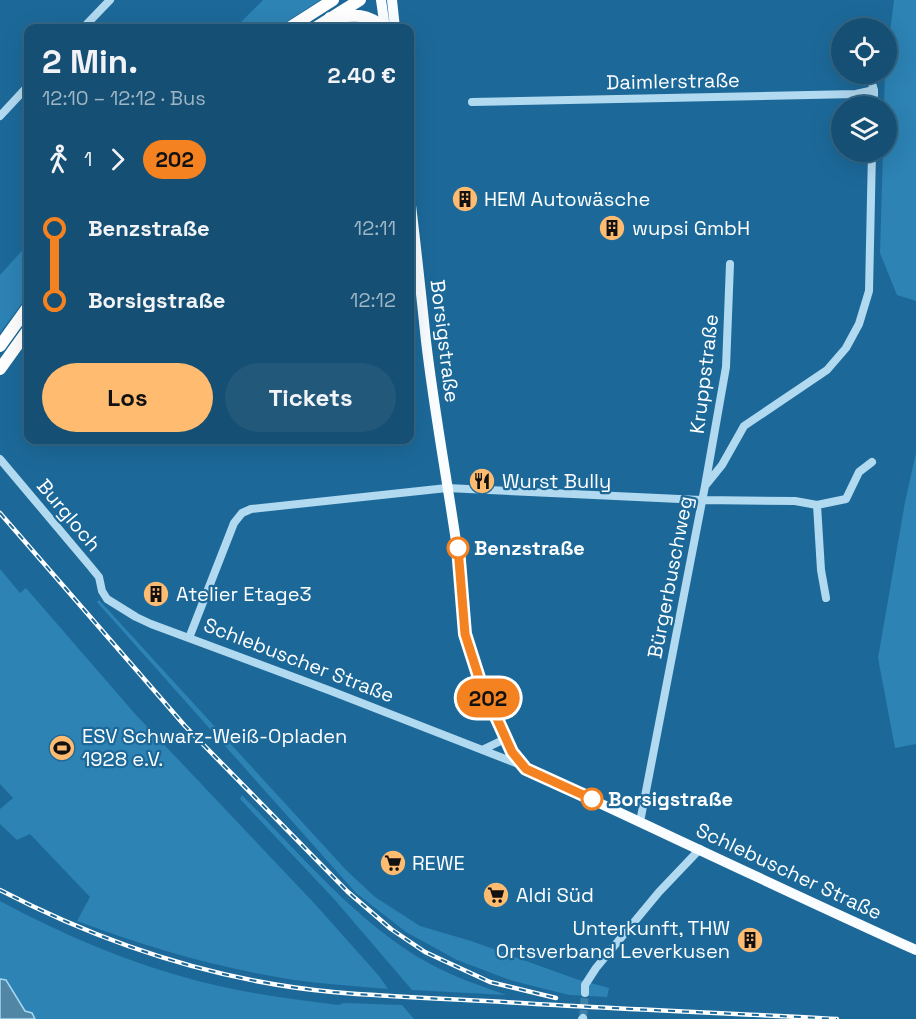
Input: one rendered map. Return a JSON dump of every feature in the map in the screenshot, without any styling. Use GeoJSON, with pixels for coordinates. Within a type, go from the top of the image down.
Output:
{"type":"FeatureCollection","features":[{"type":"Feature","properties":{"kind":"highway"},"geometry":{"type":"LineString","coordinates":[[294,24],[333,0]]}},
{"type":"Feature","properties":{"kind":"highway"},"geometry":{"type":"LineString","coordinates":[[321,24],[360,0]]}},
{"type":"Feature","properties":{"kind":"highway"},"geometry":{"type":"LineString","coordinates":[[330,18],[362,16],[373,19],[380,24]]}},
{"type":"Feature","properties":{"kind":"highway"},"geometry":{"type":"LineString","coordinates":[[0,346],[24,313]]}},
{"type":"Feature","properties":{"kind":"highway"},"geometry":{"type":"LineString","coordinates":[[0,369],[24,336]]}},
{"type":"Feature","properties":{"kind":"main road"},"geometry":{"type":"LineString","coordinates":[[381,0],[384,24]]}},
{"type":"Feature","properties":{"kind":"main road"},"geometry":{"type":"LineString","coordinates":[[392,0],[395,24]]}},
{"type":"Feature","properties":{"kind":"main road","name":"Borsigstraße"},"geometry":{"type":"LineString","coordinates":[[414,232],[426,341],[459,562],[465,634],[480,681],[505,739],[520,765]]}},
{"type":"Feature","properties":{"kind":"main road","name":"Schlebuscher Straße"},"geometry":{"type":"LineString","coordinates":[[520,765],[789,893],[916,950]]}},
{"type":"Feature","properties":{"kind":"street"},"geometry":{"type":"LineString","coordinates":[[87,24],[110,0]]}},
{"type":"Feature","properties":{"kind":"street"},"geometry":{"type":"LineString","coordinates":[[872,84],[874,96]]}},
{"type":"Feature","properties":{"kind":"street"},"geometry":{"type":"LineString","coordinates":[[0,116],[24,90]]}},
{"type":"Feature","properties":{"kind":"street","name":"Daimlerstraße"},"geometry":{"type":"LineString","coordinates":[[472,102],[856,94],[874,90]]}},
{"type":"Feature","properties":{"kind":"street","name":"Bürgerbuschweg"},"geometry":{"type":"LineString","coordinates":[[640,822],[705,486],[722,465],[744,426],[827,370],[846,348],[859,324],[869,291],[872,162]]}},
{"type":"Feature","properties":{"kind":"street","name":"Kruppstraße"},"geometry":{"type":"LineString","coordinates":[[705,486],[726,367],[730,264]]}},
{"type":"Feature","properties":{"kind":"street","name":"Burgloch"},"geometry":{"type":"LineString","coordinates":[[0,459],[90,566],[99,578],[104,597]]}},
{"type":"Feature","properties":{"kind":"street"},"geometry":{"type":"LineString","coordinates":[[189,638],[232,528],[237,518],[251,508],[447,488],[701,500],[795,501],[817,505],[846,499],[859,472],[872,462]]}},
{"type":"Feature","properties":{"kind":"street"},"geometry":{"type":"LineString","coordinates":[[817,505],[821,570],[826,597]]}},
{"type":"Feature","properties":{"kind":"street","name":"Schlebuscher Straße"},"geometry":{"type":"LineString","coordinates":[[104,597],[136,617],[472,747],[484,749],[520,765]]}},
{"type":"Feature","properties":{"kind":"street"},"geometry":{"type":"LineString","coordinates":[[484,749],[505,739]]}},
{"type":"Feature","properties":{"kind":"street"},"geometry":{"type":"LineString","coordinates":[[585,993],[585,984],[596,968],[659,892],[700,849]]}},
{"type":"Feature","properties":{"kind":"shaded area"},"geometry":{"type":"Polygon","coordinates":[[[263,0],[320,0],[283,24],[239,24],[263,0]]]}},
{"type":"Feature","properties":{"kind":"shaded area"},"geometry":{"type":"Polygon","coordinates":[[[894,0],[916,0],[916,301],[897,295],[880,253],[883,162],[897,162],[897,96],[884,96],[885,84],[897,84],[897,18],[892,18],[894,0]]]}},
{"type":"Feature","properties":{"kind":"shaded area"},"geometry":{"type":"Polygon","coordinates":[[[24,248],[24,300],[0,333],[0,275],[24,248]]]}},
{"type":"Feature","properties":{"kind":"shaded area"},"geometry":{"type":"Polygon","coordinates":[[[916,453],[916,744],[895,748],[878,658],[905,502],[916,453]]]}},
{"type":"Feature","properties":{"kind":"shaded area"},"geometry":{"type":"Polygon","coordinates":[[[0,569],[20,593],[26,588],[136,715],[314,903],[388,989],[300,981],[234,969],[155,948],[77,921],[90,897],[30,834],[17,840],[0,824],[0,809],[13,798],[0,784],[0,569]]]}},
{"type":"Feature","properties":{"kind":"shaded area"},"geometry":{"type":"Polygon","coordinates":[[[99,600],[346,870],[375,897],[420,926],[609,988],[607,997],[569,995],[513,981],[457,960],[406,932],[356,893],[97,602],[99,600]]]}},
{"type":"Feature","properties":{"kind":"shaded area"},"geometry":{"type":"Polygon","coordinates":[[[242,795],[336,892],[387,936],[414,955],[442,970],[506,995],[412,990],[334,899],[240,799],[242,795]]]}},
{"type":"Feature","properties":{"kind":"shaded area"},"geometry":{"type":"Polygon","coordinates":[[[0,901],[97,947],[172,974],[233,989],[338,1005],[344,1003],[402,1005],[414,1019],[35,1019],[32,1013],[25,1012],[6,980],[0,979],[0,901]]]}},
{"type":"Feature","properties":{"kind":"shaded area"},"geometry":{"type":"Polygon","coordinates":[[[0,979],[6,980],[25,1011],[32,1013],[35,1019],[0,1019],[0,979]]]}},
{"type":"Feature","properties":{"kind":"tunnel"},"geometry":{"type":"LineString","coordinates":[[583,1018],[585,993]]}},
{"type":"Feature","properties":{"kind":"railway"},"geometry":{"type":"LineString","coordinates":[[0,513],[185,726],[348,892],[391,929],[425,952],[490,982],[556,998]]}},
{"type":"Feature","properties":{"kind":"railway"},"geometry":{"type":"LineString","coordinates":[[0,890],[79,927],[120,943],[204,969],[289,987],[397,997],[837,1019]]}},
{"type":"Feature","properties":{"kind":"bus line","name":"202"},"geometry":{"type":"LineString","coordinates":[[458,548],[465,634],[480,681],[515,758],[526,769],[592,799]]}},
{"type":"Feature","properties":{"kind":"place","name":"HEM Autowäsche"},"geometry":{"type":"Point","coordinates":[465,199]}},
{"type":"Feature","properties":{"kind":"place","name":"wupsi GmbH"},"geometry":{"type":"Point","coordinates":[612,228]}},
{"type":"Feature","properties":{"kind":"place","name":"Wurst Bully"},"geometry":{"type":"Point","coordinates":[482,481]}},
{"type":"Feature","properties":{"kind":"place","name":"Benzstraße"},"geometry":{"type":"Point","coordinates":[458,548]}},
{"type":"Feature","properties":{"kind":"place","name":"Atelier Etage3"},"geometry":{"type":"Point","coordinates":[156,594]}},
{"type":"Feature","properties":{"kind":"place","name":"ESV Schwarz-Weiß-Opladen 1928 e.V."},"geometry":{"type":"Point","coordinates":[62,748]}},
{"type":"Feature","properties":{"kind":"place","name":"Borsigstraße"},"geometry":{"type":"Point","coordinates":[592,799]}},
{"type":"Feature","properties":{"kind":"place","name":"REWE"},"geometry":{"type":"Point","coordinates":[393,863]}},
{"type":"Feature","properties":{"kind":"place","name":"Aldi Süd"},"geometry":{"type":"Point","coordinates":[496,895]}},
{"type":"Feature","properties":{"kind":"place","name":"Unterkunft, THW Ortsverband Leverkusen"},"geometry":{"type":"Point","coordinates":[750,940]}}]}
